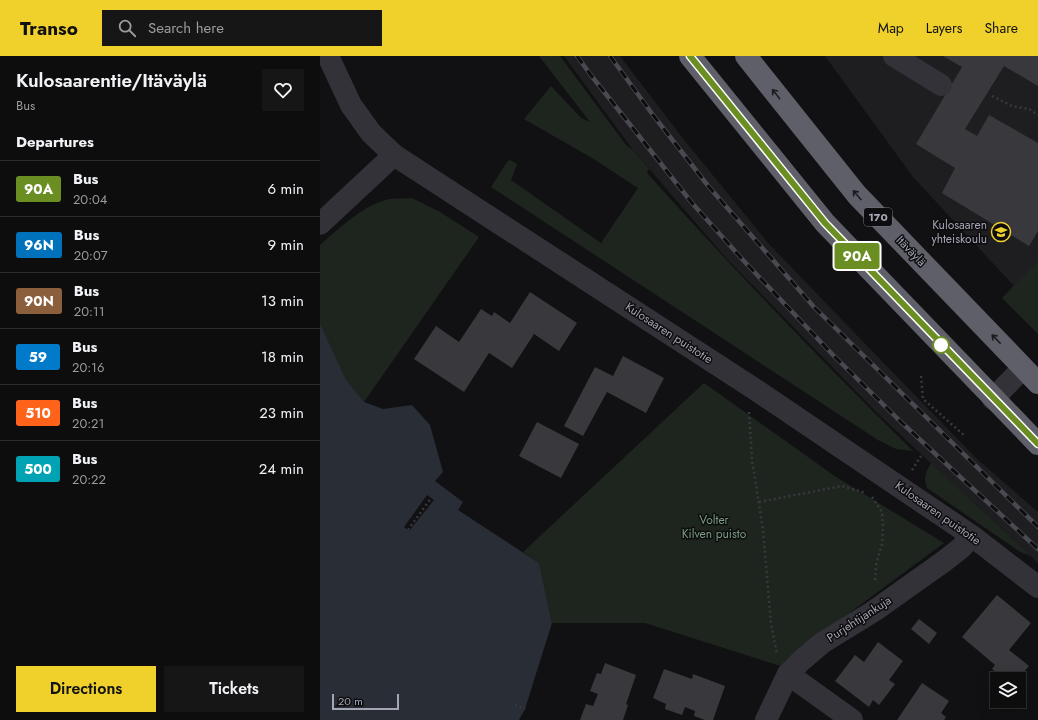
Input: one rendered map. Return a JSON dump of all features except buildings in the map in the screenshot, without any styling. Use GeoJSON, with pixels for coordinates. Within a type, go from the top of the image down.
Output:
{"type":"FeatureCollection","features":[{"type":"Feature","properties":{"kind":"highway"},"geometry":{"type":"LineString","coordinates":[[690,56],[825,223],[1038,444]]}},
{"type":"Feature","properties":{"kind":"highway","name":"Itäväylä"},"geometry":{"type":"LineString","coordinates":[[746,56],[857,195],[1038,383]]}},
{"type":"Feature","properties":{"kind":"street","name":"Kulosaaren puistotie"},"geometry":{"type":"LineString","coordinates":[[328,56],[351,105],[371,133],[394,155],[753,388],[972,536],[1038,587]]}},
{"type":"Feature","properties":{"kind":"street"},"geometry":{"type":"LineString","coordinates":[[894,56],[941,85]]}},
{"type":"Feature","properties":{"kind":"street"},"geometry":{"type":"LineString","coordinates":[[320,224],[394,155]]}},
{"type":"Feature","properties":{"kind":"street"},"geometry":{"type":"LineString","coordinates":[[993,398],[1023,368]]}},
{"type":"Feature","properties":{"kind":"street","name":"Purjehtijankuja"},"geometry":{"type":"LineString","coordinates":[[766,720],[788,674],[822,643],[874,611],[943,562],[962,548],[972,536]]}},
{"type":"Feature","properties":{"kind":"street"},"geometry":{"type":"LineString","coordinates":[[788,674],[852,720]]}},
{"type":"Feature","properties":{"kind":"path"},"geometry":{"type":"LineString","coordinates":[[992,96],[1012,106],[1029,109],[1038,115]]}},
{"type":"Feature","properties":{"kind":"path"},"geometry":{"type":"LineString","coordinates":[[921,376],[923,399],[965,436]]}},
{"type":"Feature","properties":{"kind":"path"},"geometry":{"type":"LineString","coordinates":[[753,388],[748,405],[752,460],[763,530],[771,624],[778,657],[788,674]]}},
{"type":"Feature","properties":{"kind":"path"},"geometry":{"type":"LineString","coordinates":[[759,502],[842,486],[858,490],[872,496],[882,512],[884,528],[882,544],[876,565],[874,611]]}},
{"type":"Feature","properties":{"kind":"path"},"geometry":{"type":"LineString","coordinates":[[872,496],[875,491]]}},
{"type":"Feature","properties":{"kind":"path"},"geometry":{"type":"LineString","coordinates":[[408,530],[432,498]]}},
{"type":"Feature","properties":{"kind":"path"},"geometry":{"type":"LineString","coordinates":[[515,705],[525,709]]}},
{"type":"Feature","properties":{"kind":"shaded area"},"geometry":{"type":"Polygon","coordinates":[[[564,56],[620,56],[681,136],[768,243],[977,459],[1038,512],[1038,563],[878,414],[726,258],[633,150],[564,56]]]}},
{"type":"Feature","properties":{"kind":"shaded area","name":"Kulosaaren yhteiskoulu"},"geometry":{"type":"Polygon","coordinates":[[[825,56],[1038,56],[1038,315],[1014,286],[913,177],[825,56]]]}},
{"type":"Feature","properties":{"kind":"shaded area"},"geometry":{"type":"Polygon","coordinates":[[[320,324],[346,380],[364,402],[383,409],[412,405],[430,425],[443,472],[435,481],[463,502],[458,510],[539,563],[552,623],[525,709],[519,720],[320,720],[320,324]]]}},
{"type":"Feature","properties":{"kind":"green space"},"geometry":{"type":"Polygon","coordinates":[[[539,56],[560,56],[626,145],[633,150],[649,169],[647,173],[777,314],[913,451],[896,449],[878,440],[491,187],[507,162],[510,160],[517,164],[511,180],[601,243],[638,188],[592,158],[524,119],[551,86],[581,118],[590,122],[539,56]]]}},
{"type":"Feature","properties":{"kind":"green space"},"geometry":{"type":"Polygon","coordinates":[[[412,198],[440,212],[479,237],[364,402],[320,444],[320,245],[362,211],[371,206],[381,201],[390,199],[412,198]]]}},
{"type":"Feature","properties":{"kind":"green space"},"geometry":{"type":"Polygon","coordinates":[[[1038,261],[1038,334],[1002,298],[1038,261]]]}},
{"type":"Feature","properties":{"kind":"green space","name":"Volter Kilven puisto"},"geometry":{"type":"Polygon","coordinates":[[[704,383],[836,477],[944,543],[810,642],[784,667],[645,623],[552,623],[539,563],[523,552],[704,383]]]}},
{"type":"Feature","properties":{"kind":"green space"},"geometry":{"type":"Polygon","coordinates":[[[931,463],[1031,556],[1020,552],[927,488],[925,481],[931,463]]]}},
{"type":"Feature","properties":{"kind":"pier"},"geometry":{"type":"Polygon","coordinates":[[[427,495],[434,500],[409,531],[404,527],[427,495]]]}},
{"type":"Feature","properties":{"kind":"railway"},"geometry":{"type":"LineString","coordinates":[[577,56],[692,203],[743,260],[833,355],[901,422],[1038,549]]}},
{"type":"Feature","properties":{"kind":"railway"},"geometry":{"type":"LineString","coordinates":[[610,56],[653,115],[709,187],[814,307],[1038,527]]}},
{"type":"Feature","properties":{"kind":"bus line","name":"90A"},"geometry":{"type":"LineString","coordinates":[[690,56],[825,223],[982,388],[1038,444]]}},
{"type":"Feature","properties":{"kind":"place","name":"Kulosaaren yhteiskoulu"},"geometry":{"type":"Point","coordinates":[1001,232]}}]}
